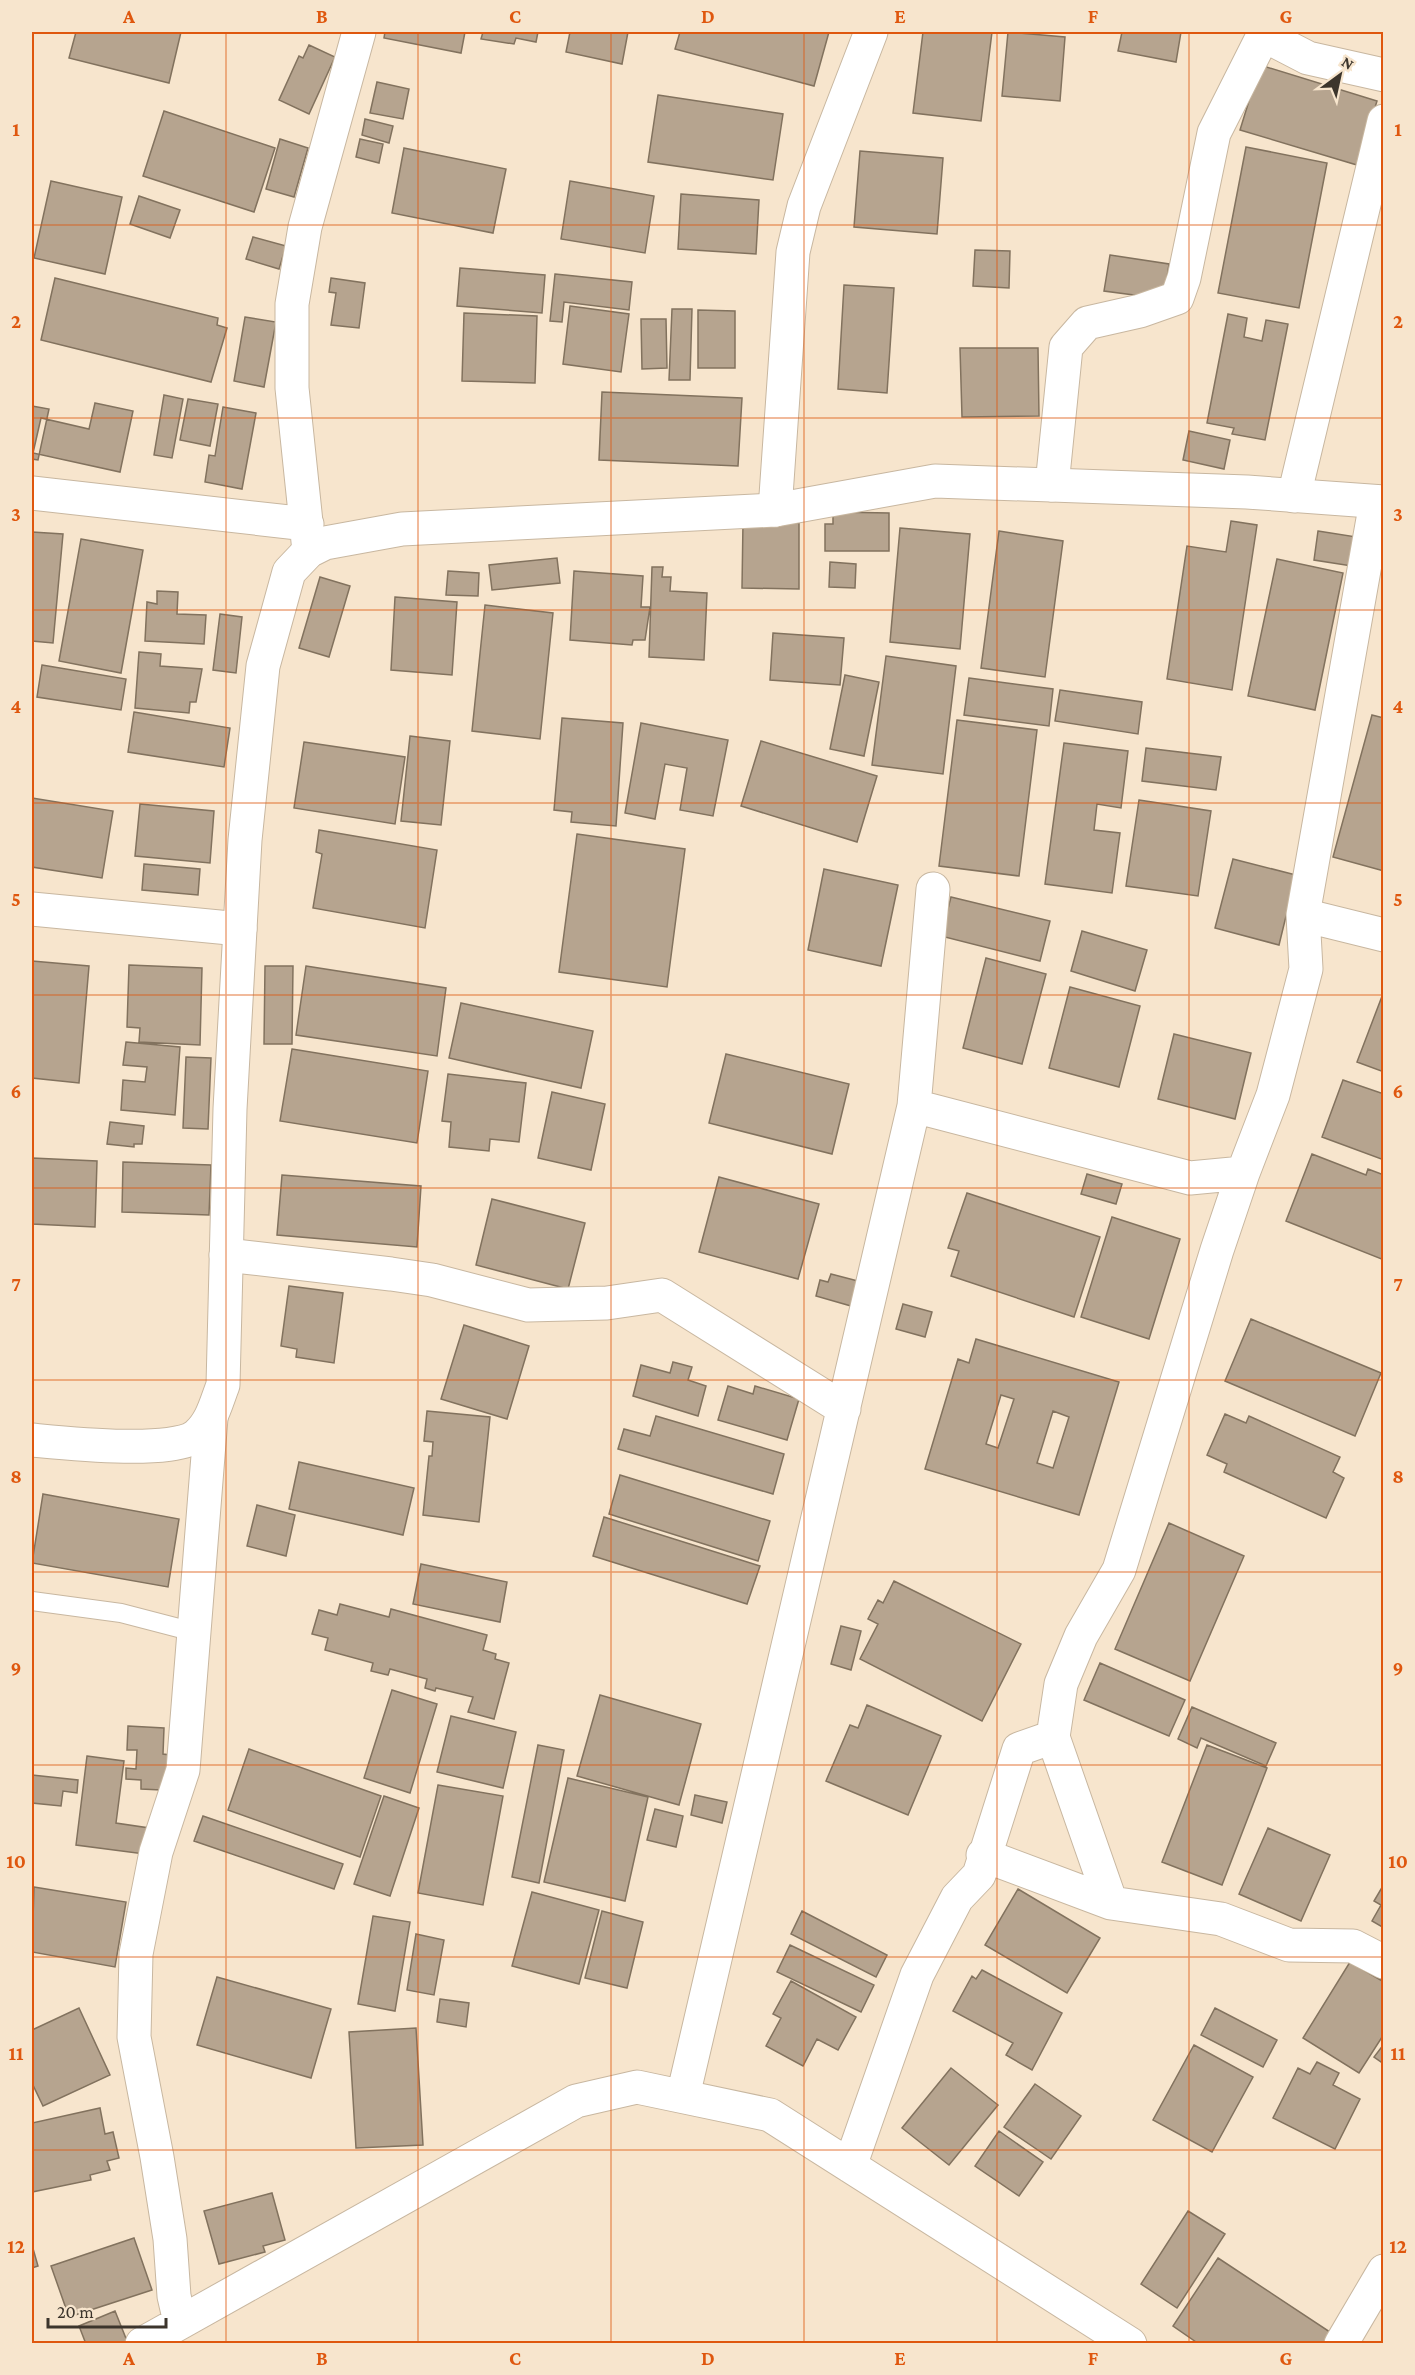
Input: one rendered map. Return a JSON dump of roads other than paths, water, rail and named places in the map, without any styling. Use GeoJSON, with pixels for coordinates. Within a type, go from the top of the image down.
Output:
{"type":"FeatureCollection","features":[{"type":"Feature","properties":{"kind":"street"},"geometry":{"type":"LineString","coordinates":[[180,2322],[174,2296],[170,2239],[157,2157],[134,2037],[136,1953],[156,1852],[183,1770],[211,1418],[223,1385],[230,1109],[246,840],[262,666],[289,573],[308,537],[292,388],[292,304],[305,227],[359,32]]}},
{"type":"Feature","properties":{"kind":"street"},"geometry":{"type":"LineString","coordinates":[[775,510],[793,252],[804,206],[872,32]]}},
{"type":"Feature","properties":{"kind":"street"},"geometry":{"type":"LineString","coordinates":[[1052,485],[1066,347],[1088,323],[1140,311],[1177,298],[1184,278],[1214,133],[1265,32]]}},
{"type":"Feature","properties":{"kind":"street"},"geometry":{"type":"LineString","coordinates":[[1277,32],[1279,43],[1308,58],[1383,75]]}},
{"type":"Feature","properties":{"kind":"street"},"geometry":{"type":"LineString","coordinates":[[1294,495],[1383,121]]}},
{"type":"Feature","properties":{"kind":"street"},"geometry":{"type":"LineString","coordinates":[[32,493],[308,537],[325,543],[402,530],[775,510],[935,481],[1294,495],[1380,502],[1303,915],[1306,969],[1273,1095],[1243,1173],[1119,1570],[1081,1636],[1061,1684],[1053,1737],[1111,1903]]}},
{"type":"Feature","properties":{"kind":"street"},"geometry":{"type":"LineString","coordinates":[[683,2096],[914,1106],[933,889]]}},
{"type":"Feature","properties":{"kind":"street"},"geometry":{"type":"LineString","coordinates":[[32,909],[240,929]]}},
{"type":"Feature","properties":{"kind":"street"},"geometry":{"type":"LineString","coordinates":[[1303,915],[1383,935]]}},
{"type":"Feature","properties":{"kind":"street"},"geometry":{"type":"LineString","coordinates":[[914,1106],[1190,1179],[1243,1173]]}},
{"type":"Feature","properties":{"kind":"street"},"geometry":{"type":"LineString","coordinates":[[226,1254],[391,1274],[432,1281],[528,1305],[606,1303],[662,1295],[766,1358],[844,1409]]}},
{"type":"Feature","properties":{"kind":"street"},"geometry":{"type":"LineString","coordinates":[[32,1440],[170,1446],[196,1436],[211,1418]]}},
{"type":"Feature","properties":{"kind":"street"},"geometry":{"type":"LineString","coordinates":[[850,2166],[917,1975],[957,1898],[979,1875],[983,1855],[1018,1749],[1053,1737]]}},
{"type":"Feature","properties":{"kind":"street"},"geometry":{"type":"LineString","coordinates":[[983,1855],[1111,1903],[1221,1919],[1289,1945],[1353,1946],[1383,1962]]}},
{"type":"Feature","properties":{"kind":"street"},"geometry":{"type":"LineString","coordinates":[[142,2343],[576,2101],[638,2087],[770,2115],[1130,2343]]}},
{"type":"Feature","properties":{"kind":"street"},"geometry":{"type":"LineString","coordinates":[[1341,2343],[1383,2271]]}},
{"type":"Feature","properties":{"kind":"lane"},"geometry":{"type":"LineString","coordinates":[[32,1601],[121,1613],[194,1632]]}}]}
